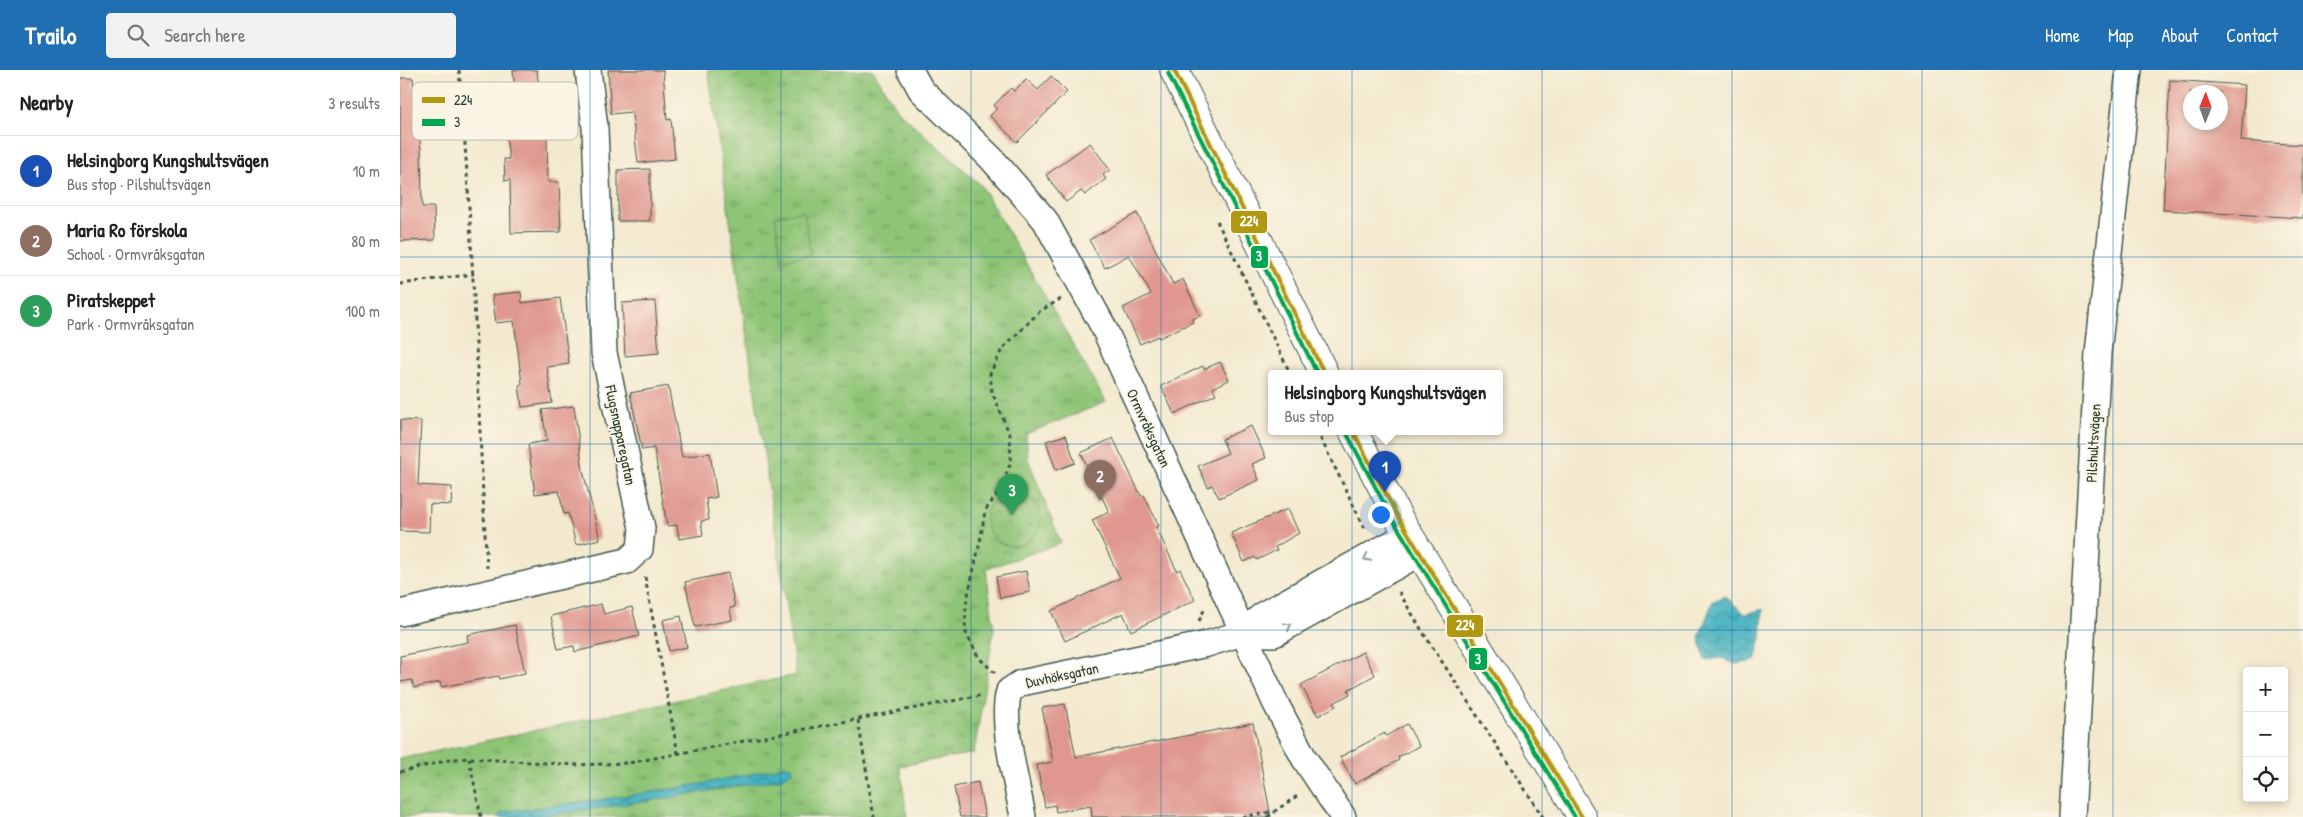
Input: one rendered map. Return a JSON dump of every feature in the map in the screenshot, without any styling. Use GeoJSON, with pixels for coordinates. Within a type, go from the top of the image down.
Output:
{"type":"FeatureCollection","features":[{"type":"Feature","properties":{"kind":"street","name":"Flugsnapparegatan"},"geometry":{"type":"LineString","coordinates":[[588,70],[595,128],[604,353],[642,528],[640,549]]}},
{"type":"Feature","properties":{"kind":"street","name":"Ormvråksgatan"},"geometry":{"type":"LineString","coordinates":[[910,70],[921,90],[991,158],[1045,220],[1102,326],[1225,592],[1242,633],[1304,758],[1343,817]]}},
{"type":"Feature","properties":{"kind":"street"},"geometry":{"type":"LineString","coordinates":[[1174,70],[1323,370]]}},
{"type":"Feature","properties":{"kind":"street","name":"Pilshultsvägen"},"geometry":{"type":"LineString","coordinates":[[2072,817],[2098,352],[2129,70]]}},
{"type":"Feature","properties":{"kind":"street"},"geometry":{"type":"LineString","coordinates":[[1355,435],[1398,517],[1582,817]]}},
{"type":"Feature","properties":{"kind":"street","name":"Duvhöksgatan"},"geometry":{"type":"LineString","coordinates":[[1023,817],[1007,720],[1006,703],[997,685],[1021,682],[1207,644],[1242,633],[1264,614],[1382,562],[1414,543]]}},
{"type":"Feature","properties":{"kind":"street"},"geometry":{"type":"LineString","coordinates":[[400,613],[627,561],[640,549]]}},
{"type":"Feature","properties":{"kind":"path"},"geometry":{"type":"LineString","coordinates":[[465,140],[474,274],[479,428],[489,593]]}},
{"type":"Feature","properties":{"kind":"path"},"geometry":{"type":"LineString","coordinates":[[400,284],[474,274]]}},
{"type":"Feature","properties":{"kind":"path"},"geometry":{"type":"LineString","coordinates":[[1060,292],[1066,307]]}},
{"type":"Feature","properties":{"kind":"path"},"geometry":{"type":"LineString","coordinates":[[997,685],[978,658],[965,631],[966,604],[985,511],[1000,490],[1011,462],[1010,435],[992,392],[990,374],[1002,349],[1040,311],[1062,298]]}},
{"type":"Feature","properties":{"kind":"path"},"geometry":{"type":"LineString","coordinates":[[1319,435],[1382,562],[1424,634],[1542,817]]}},
{"type":"Feature","properties":{"kind":"path"},"geometry":{"type":"LineString","coordinates":[[640,549],[678,754]]}},
{"type":"Feature","properties":{"kind":"path"},"geometry":{"type":"LineString","coordinates":[[1198,625],[1208,601]]}},
{"type":"Feature","properties":{"kind":"path"},"geometry":{"type":"LineString","coordinates":[[400,772],[453,759],[469,758],[604,766],[858,720],[984,694],[997,685]]}},
{"type":"Feature","properties":{"kind":"path"},"geometry":{"type":"LineString","coordinates":[[984,694],[997,685]]}},
{"type":"Feature","properties":{"kind":"path"},"geometry":{"type":"LineString","coordinates":[[984,694],[984,704]]}},
{"type":"Feature","properties":{"kind":"path"},"geometry":{"type":"LineString","coordinates":[[858,720],[874,817]]}},
{"type":"Feature","properties":{"kind":"path"},"geometry":{"type":"LineString","coordinates":[[469,758],[481,817]]}},
{"type":"Feature","properties":{"kind":"path"},"geometry":{"type":"LineString","coordinates":[[1267,817],[1302,794]]}},
{"type":"Feature","properties":{"kind":"path"},"geometry":{"type":"LineString","coordinates":[[1242,817],[1275,811]]}},
{"type":"Feature","properties":{"kind":"green space"},"geometry":{"type":"Polygon","coordinates":[[[708,70],[873,70],[897,110],[981,185],[1106,402],[1026,434],[1028,459],[1061,543],[986,569],[994,629],[974,753],[900,766],[907,817],[400,817],[400,759],[796,675],[708,70]]]}},
{"type":"Feature","properties":{"kind":"green space"},"geometry":{"type":"Polygon","coordinates":[[[804,211],[811,255],[782,260],[775,216],[804,211]]]}},
{"type":"Feature","properties":{"kind":"green space"},"geometry":{"type":"Polygon","coordinates":[[[1013,492],[1023,494],[1032,500],[1038,509],[1040,519],[1038,529],[1032,538],[1023,544],[1013,546],[1003,544],[994,538],[988,529],[986,519],[988,509],[994,500],[1003,494],[1013,492]]]}},
{"type":"Feature","properties":{"kind":"water"},"geometry":{"type":"Polygon","coordinates":[[[1725,596],[1745,614],[1763,609],[1761,638],[1755,661],[1735,664],[1722,658],[1705,660],[1699,637],[1713,601],[1725,596]]]}},
{"type":"Feature","properties":{"kind":"water"},"geometry":{"type":"Polygon","coordinates":[[[785,766],[793,768],[791,773],[780,779],[661,799],[535,817],[500,817],[499,815],[502,812],[680,787],[785,766]]]}},
{"type":"Feature","properties":{"kind":"building"},"geometry":{"type":"Polygon","coordinates":[[[513,70],[537,70],[538,82],[514,82],[513,70]]]}},
{"type":"Feature","properties":{"kind":"building"},"geometry":{"type":"Polygon","coordinates":[[[608,70],[663,70],[667,120],[671,119],[675,159],[638,163],[632,112],[611,114],[608,70]]]}},
{"type":"Feature","properties":{"kind":"building"},"geometry":{"type":"Polygon","coordinates":[[[1051,76],[1067,92],[1017,142],[990,116],[997,108],[994,105],[1011,88],[1014,91],[1026,79],[1038,90],[1051,76]]]}},
{"type":"Feature","properties":{"kind":"building"},"geometry":{"type":"Polygon","coordinates":[[[400,78],[413,78],[412,140],[420,140],[422,207],[434,207],[435,240],[400,241],[400,78]]]}},
{"type":"Feature","properties":{"kind":"building"},"geometry":{"type":"Polygon","coordinates":[[[2170,80],[2245,85],[2241,141],[2303,145],[2303,218],[2163,210],[2170,80]]]}},
{"type":"Feature","properties":{"kind":"building"},"geometry":{"type":"Polygon","coordinates":[[[507,140],[547,140],[548,182],[559,182],[561,232],[511,233],[510,180],[505,181],[504,159],[509,159],[507,140]]]}},
{"type":"Feature","properties":{"kind":"building"},"geometry":{"type":"Polygon","coordinates":[[[1090,143],[1110,170],[1103,175],[1106,179],[1085,195],[1081,191],[1066,202],[1046,175],[1090,143]]]}},
{"type":"Feature","properties":{"kind":"building"},"geometry":{"type":"Polygon","coordinates":[[[650,169],[650,221],[618,221],[618,170],[650,169]]]}},
{"type":"Feature","properties":{"kind":"building"},"geometry":{"type":"Polygon","coordinates":[[[1137,213],[1173,284],[1183,279],[1200,316],[1192,319],[1193,322],[1159,338],[1158,336],[1140,344],[1123,308],[1151,294],[1129,255],[1105,268],[1089,240],[1137,213]]]}},
{"type":"Feature","properties":{"kind":"building"},"geometry":{"type":"Polygon","coordinates":[[[521,292],[522,303],[560,298],[569,364],[547,367],[552,403],[522,407],[519,385],[522,384],[514,321],[496,323],[492,295],[521,292]]]}},
{"type":"Feature","properties":{"kind":"building"},"geometry":{"type":"Polygon","coordinates":[[[655,301],[659,353],[625,356],[622,303],[655,301]]]}},
{"type":"Feature","properties":{"kind":"building"},"geometry":{"type":"Polygon","coordinates":[[[1220,362],[1229,380],[1213,388],[1216,394],[1174,414],[1161,386],[1203,366],[1204,369],[1220,362]]]}},
{"type":"Feature","properties":{"kind":"building"},"geometry":{"type":"Polygon","coordinates":[[[668,386],[682,457],[710,453],[717,497],[706,499],[709,520],[701,521],[703,535],[679,539],[677,525],[667,526],[654,448],[642,450],[630,393],[668,386]]]}},
{"type":"Feature","properties":{"kind":"building"},"geometry":{"type":"Polygon","coordinates":[[[574,406],[583,471],[600,539],[576,545],[568,513],[564,514],[559,491],[535,494],[528,444],[547,441],[542,410],[574,406]]]}},
{"type":"Feature","properties":{"kind":"building"},"geometry":{"type":"Polygon","coordinates":[[[400,420],[421,421],[418,485],[452,487],[451,505],[430,504],[429,532],[400,531],[400,420]]]}},
{"type":"Feature","properties":{"kind":"building"},"geometry":{"type":"Polygon","coordinates":[[[1251,426],[1266,458],[1252,464],[1259,480],[1219,498],[1212,485],[1208,487],[1198,466],[1228,453],[1222,439],[1251,426]]]}},
{"type":"Feature","properties":{"kind":"building"},"geometry":{"type":"Polygon","coordinates":[[[1066,435],[1075,463],[1056,470],[1046,441],[1066,435]]]}},
{"type":"Feature","properties":{"kind":"building"},"geometry":{"type":"Polygon","coordinates":[[[1113,438],[1141,496],[1144,495],[1159,526],[1156,527],[1177,571],[1180,569],[1195,600],[1131,631],[1123,613],[1065,641],[1051,611],[1120,578],[1092,520],[1109,512],[1081,453],[1113,438]]]}},
{"type":"Feature","properties":{"kind":"building"},"geometry":{"type":"Polygon","coordinates":[[[1288,509],[1299,533],[1275,547],[1277,550],[1257,560],[1255,557],[1244,562],[1231,533],[1288,509]]]}},
{"type":"Feature","properties":{"kind":"building"},"geometry":{"type":"Polygon","coordinates":[[[1026,571],[1030,592],[1000,598],[996,577],[1026,571]]]}},
{"type":"Feature","properties":{"kind":"building"},"geometry":{"type":"Polygon","coordinates":[[[728,573],[735,607],[730,608],[732,620],[695,627],[685,582],[728,573]]]}},
{"type":"Feature","properties":{"kind":"building"},"geometry":{"type":"Polygon","coordinates":[[[601,604],[604,614],[632,607],[639,636],[575,652],[574,646],[558,649],[551,616],[601,604]]]}},
{"type":"Feature","properties":{"kind":"building"},"geometry":{"type":"Polygon","coordinates":[[[681,616],[687,647],[669,651],[663,620],[681,616]]]}},
{"type":"Feature","properties":{"kind":"building"},"geometry":{"type":"Polygon","coordinates":[[[515,625],[525,673],[499,679],[498,676],[441,687],[440,682],[414,688],[412,680],[400,682],[400,656],[468,642],[467,635],[515,625]]]}},
{"type":"Feature","properties":{"kind":"building"},"geometry":{"type":"Polygon","coordinates":[[[1363,652],[1375,675],[1348,690],[1350,694],[1334,703],[1336,706],[1318,716],[1301,685],[1363,652]]]}},
{"type":"Feature","properties":{"kind":"building"},"geometry":{"type":"Polygon","coordinates":[[[1065,704],[1076,757],[1253,723],[1271,817],[1092,817],[1091,806],[1056,812],[1055,805],[1045,807],[1037,765],[1053,762],[1042,708],[1065,704]]]}},
{"type":"Feature","properties":{"kind":"building"},"geometry":{"type":"Polygon","coordinates":[[[1407,724],[1419,746],[1398,757],[1399,760],[1355,784],[1340,757],[1385,733],[1386,736],[1407,724]]]}},
{"type":"Feature","properties":{"kind":"building"},"geometry":{"type":"Polygon","coordinates":[[[978,782],[985,817],[960,817],[954,787],[978,782]]]}},
{"type":"Feature","properties":{"kind":"transit line","name":"224"},"geometry":{"type":"LineString","coordinates":[[1174,70],[1323,370]]}},
{"type":"Feature","properties":{"kind":"transit line","name":"3"},"geometry":{"type":"LineString","coordinates":[[1168,73],[1316,370]]}},
{"type":"Feature","properties":{"kind":"transit line","name":"3"},"geometry":{"type":"LineString","coordinates":[[1348,435],[1393,520],[1575,817]]}},
{"type":"Feature","properties":{"kind":"transit line","name":"224"},"geometry":{"type":"LineString","coordinates":[[1355,435],[1398,517],[1582,817]]}},
{"type":"Feature","properties":{"kind":"place","name":"Helsingborg Kungshultsvägen"},"geometry":{"type":"Point","coordinates":[1385,492]}},
{"type":"Feature","properties":{"kind":"place","name":"Maria Ro förskola"},"geometry":{"type":"Point","coordinates":[1100,501]}},
{"type":"Feature","properties":{"kind":"place","name":"Piratskeppet"},"geometry":{"type":"Point","coordinates":[1012,515]}}]}
